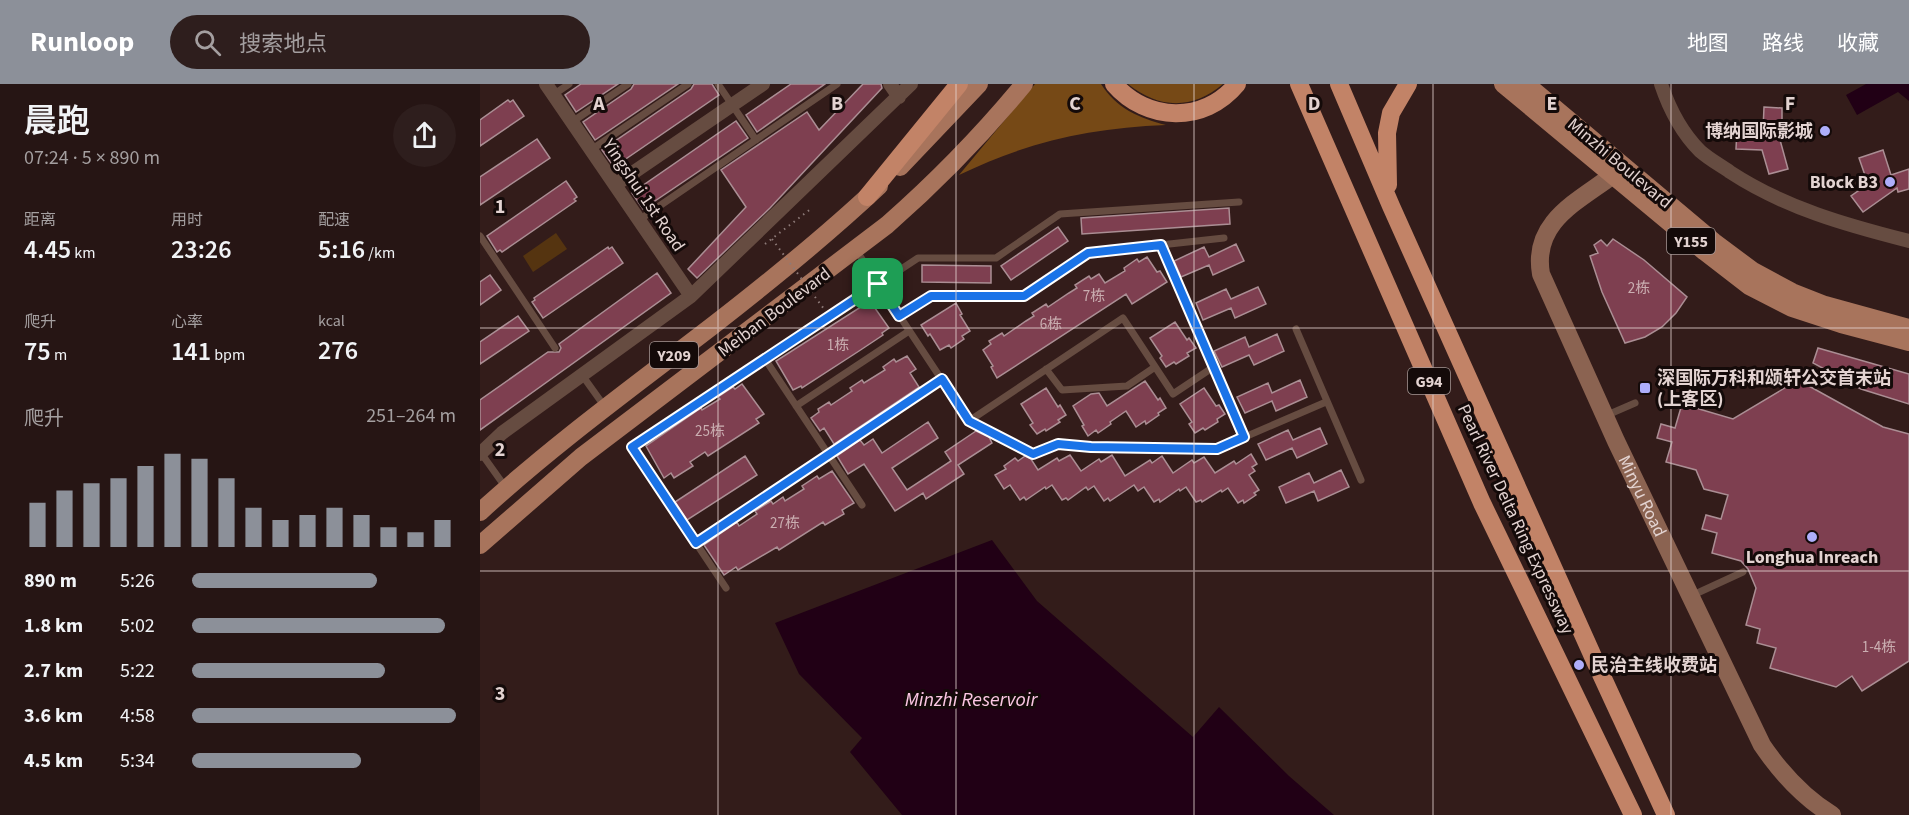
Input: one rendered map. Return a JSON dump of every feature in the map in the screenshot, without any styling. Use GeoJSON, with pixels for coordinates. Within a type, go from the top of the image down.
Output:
{"type":"FeatureCollection","features":[{"type":"Feature","properties":{"kind":"highway"},"geometry":{"type":"LineString","coordinates":[[867,197],[958,84]]}},
{"type":"Feature","properties":{"kind":"highway"},"geometry":{"type":"LineString","coordinates":[[1114,84],[1133,102],[1146,109],[1176,114],[1191,113],[1206,108],[1219,101],[1237,84]]}},
{"type":"Feature","properties":{"kind":"highway","name":"Pearl River Delta Ring Expressway"},"geometry":{"type":"LineString","coordinates":[[1299,84],[1482,503],[1633,815]]}},
{"type":"Feature","properties":{"kind":"highway","name":"G94"},"geometry":{"type":"LineString","coordinates":[[1339,84],[1391,206],[1666,815]]}},
{"type":"Feature","properties":{"kind":"highway"},"geometry":{"type":"LineString","coordinates":[[1391,206],[1386,164],[1387,133],[1391,112],[1408,84]]}},
{"type":"Feature","properties":{"kind":"main road","name":"Meiban Boulevard"},"geometry":{"type":"LineString","coordinates":[[480,512],[566,437],[803,254],[907,161],[979,84]]}},
{"type":"Feature","properties":{"kind":"main road","name":"Meiban Boulevard"},"geometry":{"type":"LineString","coordinates":[[480,545],[581,457],[856,250],[943,174],[1024,84]]}},
{"type":"Feature","properties":{"kind":"main road","name":"Minzhi Boulevard"},"geometry":{"type":"LineString","coordinates":[[1503,84],[1726,270],[1770,298],[1816,316],[1909,342]]}},
{"type":"Feature","properties":{"kind":"main road","name":"Minzhi Boulevard"},"geometry":{"type":"LineString","coordinates":[[1526,84],[1714,242],[1753,271],[1783,288],[1825,305],[1909,328]]}},
{"type":"Feature","properties":{"kind":"street"},"geometry":{"type":"LineString","coordinates":[[615,185],[763,84]]}},
{"type":"Feature","properties":{"kind":"street"},"geometry":{"type":"LineString","coordinates":[[890,84],[899,97]]}},
{"type":"Feature","properties":{"kind":"street"},"geometry":{"type":"LineString","coordinates":[[480,452],[502,433],[691,296],[911,84]]}},
{"type":"Feature","properties":{"kind":"street"},"geometry":{"type":"LineString","coordinates":[[1661,84],[1672,110],[1700,151],[1739,178],[1802,209],[1846,225],[1909,241]]}},
{"type":"Feature","properties":{"kind":"street","name":"Yingshui 1st Road"},"geometry":{"type":"LineString","coordinates":[[550,89],[691,296]]}},
{"type":"Feature","properties":{"kind":"street","name":"Minyu Road"},"geometry":{"type":"LineString","coordinates":[[1613,175],[1553,222],[1544,238],[1540,256],[1544,282],[1754,729],[1767,753],[1797,788],[1832,815]]}},
{"type":"Feature","properties":{"kind":"lane"},"geometry":{"type":"LineString","coordinates":[[550,89],[568,84]]}},
{"type":"Feature","properties":{"kind":"lane"},"geometry":{"type":"LineString","coordinates":[[572,122],[628,84]]}},
{"type":"Feature","properties":{"kind":"lane"},"geometry":{"type":"LineString","coordinates":[[591,150],[688,84]]}},
{"type":"Feature","properties":{"kind":"lane"},"geometry":{"type":"LineString","coordinates":[[718,84],[756,140]]}},
{"type":"Feature","properties":{"kind":"lane"},"geometry":{"type":"LineString","coordinates":[[639,220],[837,84]]}},
{"type":"Feature","properties":{"kind":"lane"},"geometry":{"type":"LineString","coordinates":[[726,588],[632,447],[918,258],[996,258],[1060,214],[1239,202]]}},
{"type":"Feature","properties":{"kind":"lane"},"geometry":{"type":"LineString","coordinates":[[480,236],[555,348]]}},
{"type":"Feature","properties":{"kind":"lane"},"geometry":{"type":"LineString","coordinates":[[899,316],[931,296],[1024,296],[1088,253],[1224,238]]}},
{"type":"Feature","properties":{"kind":"lane"},"geometry":{"type":"LineString","coordinates":[[1161,245],[1244,437]]}},
{"type":"Feature","properties":{"kind":"lane"},"geometry":{"type":"LineString","coordinates":[[856,250],[969,421],[1033,454],[1058,444],[1091,447],[1217,449],[1326,402]]}},
{"type":"Feature","properties":{"kind":"lane"},"geometry":{"type":"LineString","coordinates":[[969,421],[1123,318],[1173,394],[1215,366]]}},
{"type":"Feature","properties":{"kind":"lane"},"geometry":{"type":"LineString","coordinates":[[1296,329],[1361,480]]}},
{"type":"Feature","properties":{"kind":"lane"},"geometry":{"type":"LineString","coordinates":[[796,406],[909,331]]}},
{"type":"Feature","properties":{"kind":"lane"},"geometry":{"type":"LineString","coordinates":[[765,359],[862,505]]}},
{"type":"Feature","properties":{"kind":"lane"},"geometry":{"type":"LineString","coordinates":[[1047,369],[1062,390],[1127,386],[1155,367]]}},
{"type":"Feature","properties":{"kind":"lane"},"geometry":{"type":"LineString","coordinates":[[582,375],[605,407]]}},
{"type":"Feature","properties":{"kind":"lane"},"geometry":{"type":"LineString","coordinates":[[696,543],[942,379]]}},
{"type":"Feature","properties":{"kind":"lane"},"geometry":{"type":"LineString","coordinates":[[1605,416],[1635,403]]}},
{"type":"Feature","properties":{"kind":"lane"},"geometry":{"type":"LineString","coordinates":[[480,452],[506,488]]}},
{"type":"Feature","properties":{"kind":"lane"},"geometry":{"type":"LineString","coordinates":[[1690,596],[1743,572]]}},
{"type":"Feature","properties":{"kind":"path"},"geometry":{"type":"LineString","coordinates":[[812,208],[772,239],[824,309]]}},
{"type":"Feature","properties":{"kind":"shaded area"},"geometry":{"type":"Polygon","coordinates":[[[1035,84],[1101,84],[1121,106],[1147,119],[1166,125],[1111,129],[1034,145],[984,163],[959,175],[1035,84]]]}},
{"type":"Feature","properties":{"kind":"shaded area"},"geometry":{"type":"Polygon","coordinates":[[[1128,84],[1223,84],[1199,98],[1176,103],[1152,98],[1128,84]]]}},
{"type":"Feature","properties":{"kind":"shaded area"},"geometry":{"type":"Polygon","coordinates":[[[556,233],[567,249],[533,272],[523,256],[556,233]]]}},
{"type":"Feature","properties":{"kind":"water"},"geometry":{"type":"Polygon","coordinates":[[[1866,84],[1909,84],[1909,101],[1898,92],[1857,115],[1846,95],[1866,84]]]}},
{"type":"Feature","properties":{"kind":"water","name":"Minzhi Reservoir"},"geometry":{"type":"Polygon","coordinates":[[[992,540],[1037,601],[1193,737],[1219,707],[1289,776],[1334,815],[902,815],[850,752],[862,738],[799,674],[775,623],[992,540]]]}},
{"type":"Feature","properties":{"kind":"building"},"geometry":{"type":"Polygon","coordinates":[[[581,84],[618,84],[576,112],[565,95],[581,84]]]}},
{"type":"Feature","properties":{"kind":"building"},"geometry":{"type":"Polygon","coordinates":[[[634,84],[678,84],[595,140],[583,122],[631,89],[634,84]]]}},
{"type":"Feature","properties":{"kind":"building"},"geometry":{"type":"Polygon","coordinates":[[[694,84],[712,84],[719,95],[614,167],[602,150],[691,89],[694,84]]]}},
{"type":"Feature","properties":{"kind":"building"},"geometry":{"type":"Polygon","coordinates":[[[791,84],[825,84],[757,132],[746,115],[791,84]]]}},
{"type":"Feature","properties":{"kind":"building"},"geometry":{"type":"Polygon","coordinates":[[[863,84],[881,84],[882,88],[770,208],[697,278],[688,269],[746,207],[721,170],[807,112],[819,130],[863,84]]]}},
{"type":"Feature","properties":{"kind":"building"},"geometry":{"type":"Polygon","coordinates":[[[508,100],[510,102],[513,100],[524,116],[480,146],[480,120],[508,100]]]}},
{"type":"Feature","properties":{"kind":"building"},"geometry":{"type":"Polygon","coordinates":[[[1764,107],[1782,108],[1782,129],[1777,129],[1788,169],[1769,174],[1762,150],[1736,149],[1737,129],[1763,130],[1764,107]]]}},
{"type":"Feature","properties":{"kind":"building"},"geometry":{"type":"Polygon","coordinates":[[[736,121],[748,138],[643,209],[632,193],[736,121]]]}},
{"type":"Feature","properties":{"kind":"building"},"geometry":{"type":"Polygon","coordinates":[[[537,139],[550,158],[480,205],[480,177],[537,139]]]}},
{"type":"Feature","properties":{"kind":"building","name":"Block B3"},"geometry":{"type":"Polygon","coordinates":[[[1883,150],[1891,175],[1909,169],[1909,189],[1898,192],[1897,188],[1863,212],[1851,196],[1868,184],[1859,158],[1883,150]]]}},
{"type":"Feature","properties":{"kind":"building"},"geometry":{"type":"Polygon","coordinates":[[[566,181],[577,197],[574,199],[576,201],[502,252],[500,250],[497,252],[487,236],[566,181]]]}},
{"type":"Feature","properties":{"kind":"building"},"geometry":{"type":"Polygon","coordinates":[[[1229,208],[1230,224],[1082,234],[1081,218],[1229,208]]]}},
{"type":"Feature","properties":{"kind":"building"},"geometry":{"type":"Polygon","coordinates":[[[1058,227],[1068,241],[1011,280],[1001,266],[1058,227]]]}},
{"type":"Feature","properties":{"kind":"building"},"geometry":{"type":"Polygon","coordinates":[[[1613,239],[1644,260],[1687,297],[1662,327],[1645,337],[1625,343],[1602,292],[1590,256],[1598,253],[1594,245],[1601,240],[1607,246],[1613,239]]]}},
{"type":"Feature","properties":{"kind":"building"},"geometry":{"type":"Polygon","coordinates":[[[1236,244],[1244,261],[1213,275],[1209,265],[1181,277],[1174,261],[1204,247],[1209,257],[1236,244]]]}},
{"type":"Feature","properties":{"kind":"building"},"geometry":{"type":"Polygon","coordinates":[[[608,247],[609,249],[612,247],[623,263],[543,318],[532,302],[534,298],[608,247]]]}},
{"type":"Feature","properties":{"kind":"building"},"geometry":{"type":"Polygon","coordinates":[[[1147,257],[1167,282],[1132,304],[1126,294],[997,378],[983,350],[991,344],[989,341],[1002,333],[1004,336],[1034,316],[1032,313],[1046,304],[1048,307],[1077,288],[1075,285],[1089,276],[1091,279],[1099,274],[1105,283],[1125,271],[1124,268],[1137,259],[1139,262],[1147,257]]]}},
{"type":"Feature","properties":{"kind":"building"},"geometry":{"type":"Polygon","coordinates":[[[922,265],[991,266],[991,283],[922,282],[922,265]]]}},
{"type":"Feature","properties":{"kind":"building"},"geometry":{"type":"Polygon","coordinates":[[[657,273],[671,293],[480,430],[480,400],[548,352],[559,352],[561,348],[559,344],[657,273]]]}},
{"type":"Feature","properties":{"kind":"building"},"geometry":{"type":"Polygon","coordinates":[[[490,275],[501,290],[480,305],[480,282],[490,275]]]}},
{"type":"Feature","properties":{"kind":"building"},"geometry":{"type":"Polygon","coordinates":[[[1258,287],[1266,304],[1235,318],[1231,308],[1203,320],[1196,303],[1226,289],[1231,299],[1258,287]]]}},
{"type":"Feature","properties":{"kind":"building"},"geometry":{"type":"Polygon","coordinates":[[[870,301],[889,328],[882,333],[883,335],[802,388],[801,386],[793,390],[776,361],[870,301]]]}},
{"type":"Feature","properties":{"kind":"building"},"geometry":{"type":"Polygon","coordinates":[[[956,303],[970,331],[962,336],[964,339],[951,348],[949,345],[940,350],[921,325],[956,303]]]}},
{"type":"Feature","properties":{"kind":"building"},"geometry":{"type":"Polygon","coordinates":[[[518,316],[529,331],[480,364],[480,342],[518,316]]]}},
{"type":"Feature","properties":{"kind":"building"},"geometry":{"type":"Polygon","coordinates":[[[1175,322],[1187,340],[1189,338],[1196,348],[1187,353],[1189,356],[1166,367],[1160,358],[1162,356],[1150,338],[1175,322]]]}},
{"type":"Feature","properties":{"kind":"building"},"geometry":{"type":"Polygon","coordinates":[[[1277,334],[1284,351],[1254,365],[1249,355],[1222,367],[1214,351],[1245,337],[1249,347],[1277,334]]]}},
{"type":"Feature","properties":{"kind":"building"},"geometry":{"type":"Polygon","coordinates":[[[1818,348],[1909,374],[1909,404],[1861,389],[1813,363],[1818,348]]]}},
{"type":"Feature","properties":{"kind":"building"},"geometry":{"type":"Polygon","coordinates":[[[907,356],[916,369],[910,373],[919,387],[834,444],[824,428],[820,431],[811,418],[819,412],[818,409],[829,402],[831,405],[852,391],[850,388],[862,380],[864,383],[885,370],[883,367],[894,359],[896,362],[907,356]]]}},
{"type":"Feature","properties":{"kind":"building"},"geometry":{"type":"Polygon","coordinates":[[[1300,380],[1307,397],[1276,411],[1272,401],[1245,413],[1237,397],[1268,383],[1272,393],[1300,380]]]}},
{"type":"Feature","properties":{"kind":"building","name":"Longhua Inreach"},"geometry":{"type":"Polygon","coordinates":[[[1798,380],[1883,427],[1909,434],[1909,661],[1862,691],[1852,676],[1836,687],[1770,668],[1776,648],[1757,643],[1760,629],[1746,625],[1756,588],[1748,569],[1741,561],[1712,553],[1717,533],[1702,529],[1706,515],[1721,519],[1728,495],[1704,489],[1696,470],[1666,462],[1672,442],[1657,438],[1661,424],[1675,428],[1682,404],[1733,419],[1798,380]]]}},
{"type":"Feature","properties":{"kind":"building"},"geometry":{"type":"Polygon","coordinates":[[[1145,381],[1166,408],[1158,413],[1159,415],[1146,424],[1145,421],[1136,427],[1126,411],[1098,433],[1096,430],[1088,436],[1073,406],[1091,394],[1099,393],[1107,406],[1145,381]]]}},
{"type":"Feature","properties":{"kind":"building"},"geometry":{"type":"Polygon","coordinates":[[[742,384],[764,414],[756,419],[759,423],[708,456],[705,452],[690,462],[693,466],[674,478],[671,473],[664,478],[646,446],[701,408],[702,410],[720,399],[718,397],[733,387],[735,389],[742,384]]]}},
{"type":"Feature","properties":{"kind":"building"},"geometry":{"type":"Polygon","coordinates":[[[1046,388],[1066,415],[1058,420],[1060,422],[1037,434],[1030,425],[1033,423],[1021,404],[1046,388]]]}},
{"type":"Feature","properties":{"kind":"building"},"geometry":{"type":"Polygon","coordinates":[[[1204,388],[1216,406],[1219,405],[1225,414],[1217,419],[1218,422],[1195,433],[1189,424],[1192,422],[1180,404],[1204,388]]]}},
{"type":"Feature","properties":{"kind":"building"},"geometry":{"type":"Polygon","coordinates":[[[928,422],[938,438],[892,468],[907,490],[951,461],[945,452],[976,431],[989,437],[992,443],[958,465],[964,474],[926,499],[923,493],[895,511],[864,464],[848,474],[837,456],[860,440],[864,445],[873,439],[882,453],[928,422]]]}},
{"type":"Feature","properties":{"kind":"building"},"geometry":{"type":"Polygon","coordinates":[[[1320,428],[1327,444],[1297,458],[1292,448],[1266,460],[1258,444],[1288,430],[1293,440],[1320,428]]]}},
{"type":"Feature","properties":{"kind":"building"},"geometry":{"type":"Polygon","coordinates":[[[1251,454],[1257,464],[1252,467],[1255,471],[1249,475],[1259,490],[1254,493],[1256,495],[1244,503],[1243,500],[1238,503],[1228,488],[1202,502],[1201,500],[1196,502],[1186,487],[1160,502],[1159,499],[1154,502],[1144,487],[1138,491],[1134,485],[1110,501],[1108,498],[1104,501],[1094,486],[1088,490],[1086,487],[1068,500],[1066,498],[1062,500],[1052,485],[1026,500],[1024,497],[1020,500],[1010,485],[1004,489],[995,475],[1006,469],[1004,466],[1015,458],[1018,461],[1025,456],[1031,459],[1038,470],[1057,458],[1059,461],[1070,455],[1081,471],[1099,459],[1101,462],[1112,455],[1125,476],[1150,460],[1152,463],[1162,456],[1173,473],[1192,460],[1194,463],[1204,457],[1215,473],[1234,461],[1236,464],[1251,454]]]}},
{"type":"Feature","properties":{"kind":"building"},"geometry":{"type":"Polygon","coordinates":[[[745,456],[757,475],[687,520],[675,502],[745,456]]]}},
{"type":"Feature","properties":{"kind":"building"},"geometry":{"type":"Polygon","coordinates":[[[1341,470],[1349,487],[1318,501],[1314,491],[1286,503],[1279,487],[1309,473],[1314,483],[1341,470]]]}},
{"type":"Feature","properties":{"kind":"building"},"geometry":{"type":"Polygon","coordinates":[[[832,471],[854,503],[842,510],[844,514],[825,525],[823,522],[779,550],[777,547],[738,570],[736,567],[724,575],[704,545],[737,522],[739,526],[757,514],[755,511],[771,501],[773,504],[783,497],[785,501],[804,489],[802,486],[817,476],[819,479],[832,471]]]}},
{"type":"Feature","properties":{"kind":"place","name":"博纳国际影城"},"geometry":{"type":"Point","coordinates":[1825,131]}},
{"type":"Feature","properties":{"kind":"place","name":"Block B3"},"geometry":{"type":"Point","coordinates":[1890,182]}},
{"type":"Feature","properties":{"kind":"place","name":"深国际万科和颂轩公交首末站 (上客区)"},"geometry":{"type":"Point","coordinates":[1645,388]}},
{"type":"Feature","properties":{"kind":"place","name":"Longhua Inreach"},"geometry":{"type":"Point","coordinates":[1812,537]}},
{"type":"Feature","properties":{"kind":"place","name":"民治主线收费站"},"geometry":{"type":"Point","coordinates":[1579,665]}},
{"type":"Feature","properties":{"kind":"route"},"geometry":{"type":"LineString","coordinates":[[1161,245],[1244,437],[1217,449],[1091,447],[1058,444],[1033,454],[969,421],[942,379],[696,543],[632,447],[878,284],[899,316],[931,296],[1024,296],[1088,253],[1161,245]]}}]}
